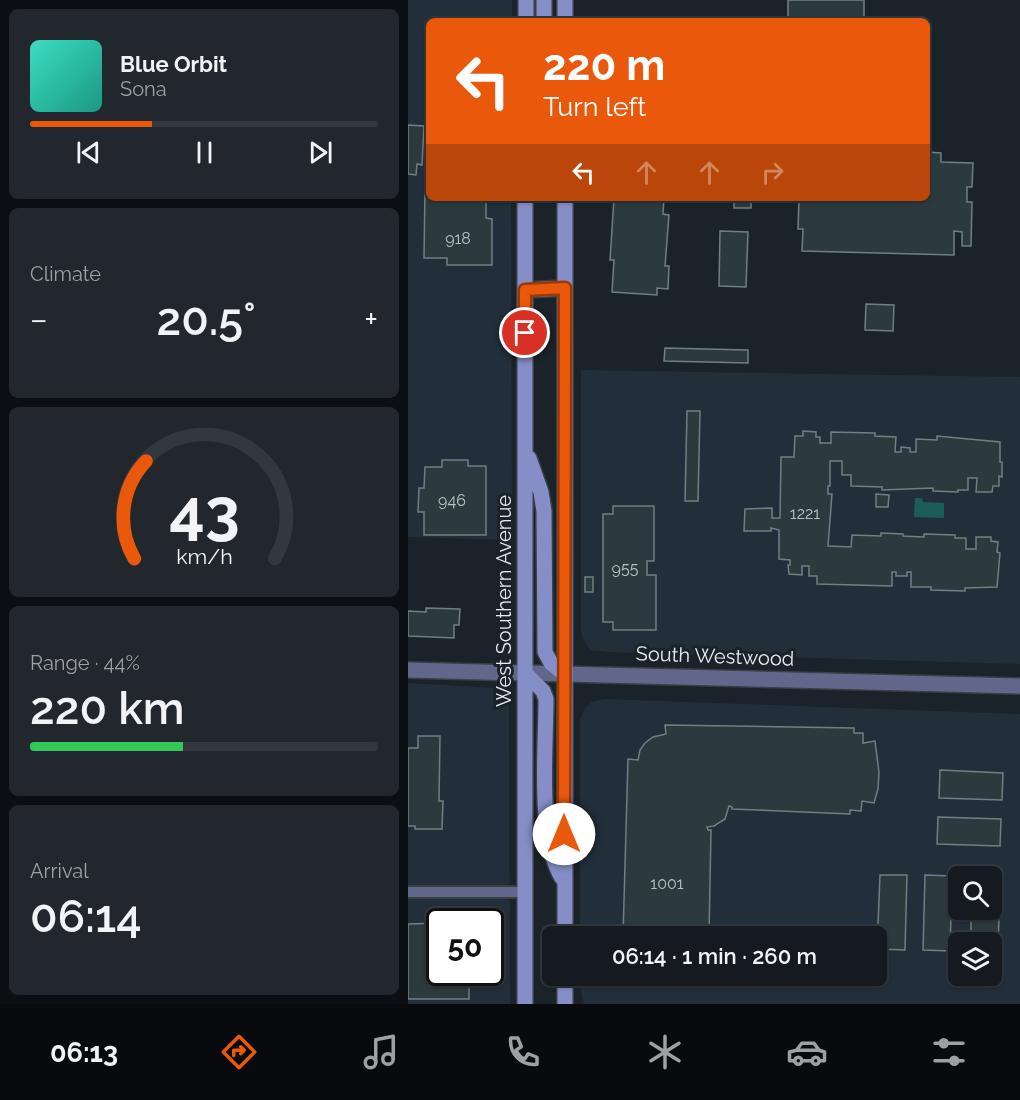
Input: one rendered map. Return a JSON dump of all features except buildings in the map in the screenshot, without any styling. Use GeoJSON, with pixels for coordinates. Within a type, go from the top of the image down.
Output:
{"type":"FeatureCollection","features":[{"type":"Feature","properties":{"kind":"main road"},"geometry":{"type":"LineString","coordinates":[[526,0],[526,18]]}},
{"type":"Feature","properties":{"kind":"main road"},"geometry":{"type":"LineString","coordinates":[[544,0],[544,18]]}},
{"type":"Feature","properties":{"kind":"main road"},"geometry":{"type":"LineString","coordinates":[[565,0],[565,18]]}},
{"type":"Feature","properties":{"kind":"main road","name":"West Southern Avenue"},"geometry":{"type":"LineString","coordinates":[[525,201],[526,999]]}},
{"type":"Feature","properties":{"kind":"main road"},"geometry":{"type":"LineString","coordinates":[[565,201],[563,673],[565,926]]}},
{"type":"Feature","properties":{"kind":"main road"},"geometry":{"type":"LineString","coordinates":[[525,290],[565,288]]}},
{"type":"Feature","properties":{"kind":"main road"},"geometry":{"type":"LineString","coordinates":[[525,448],[541,492],[544,511],[544,652],[551,663],[563,673]]}},
{"type":"Feature","properties":{"kind":"main road"},"geometry":{"type":"LineString","coordinates":[[525,673],[543,691],[546,699],[546,814],[551,853],[564,881]]}},
{"type":"Feature","properties":{"kind":"main road"},"geometry":{"type":"LineString","coordinates":[[565,986],[565,1004]]}},
{"type":"Feature","properties":{"kind":"street","name":"South Westwood"},"geometry":{"type":"LineString","coordinates":[[408,670],[1020,686]]}},
{"type":"Feature","properties":{"kind":"lane"},"geometry":{"type":"LineString","coordinates":[[408,892],[525,892]]}},
{"type":"Feature","properties":{"kind":"shaded area"},"geometry":{"type":"Polygon","coordinates":[[[408,0],[512,0],[512,18],[426,18],[426,201],[511,201],[512,540],[408,537],[408,0]]]}},
{"type":"Feature","properties":{"kind":"shaded area"},"geometry":{"type":"Polygon","coordinates":[[[581,370],[1020,377],[1020,664],[591,650],[581,633],[581,370]]]}},
{"type":"Feature","properties":{"kind":"shaded area"},"geometry":{"type":"Polygon","coordinates":[[[915,498],[922,498],[923,502],[944,503],[944,518],[914,517],[915,498]]]}},
{"type":"Feature","properties":{"kind":"shaded area"},"geometry":{"type":"Polygon","coordinates":[[[408,683],[496,688],[504,693],[509,701],[510,1004],[408,1004],[408,683]]]}},
{"type":"Feature","properties":{"kind":"shaded area"},"geometry":{"type":"Polygon","coordinates":[[[604,699],[1020,714],[1020,1004],[584,1004],[580,986],[887,986],[887,926],[580,926],[580,719],[585,708],[592,702],[604,699]]]}},
{"type":"Feature","properties":{"kind":"route"},"geometry":{"type":"LineString","coordinates":[[525,333],[525,290],[565,288],[564,834]]}}]}
